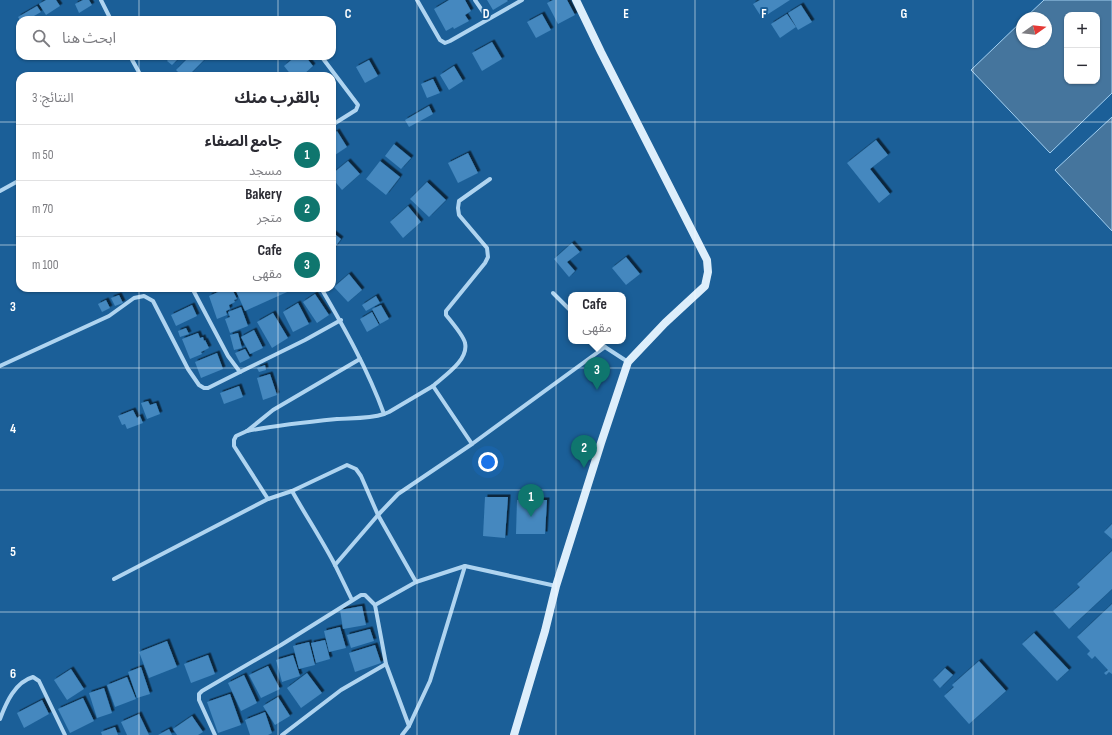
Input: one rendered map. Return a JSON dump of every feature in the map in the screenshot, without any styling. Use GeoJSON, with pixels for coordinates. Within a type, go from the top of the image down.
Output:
{"type":"FeatureCollection","features":[{"type":"Feature","properties":{"kind":"street"},"geometry":{"type":"LineString","coordinates":[[101,0],[110,16]]}},
{"type":"Feature","properties":{"kind":"street"},"geometry":{"type":"LineString","coordinates":[[417,0],[440,40],[445,43],[450,42],[522,0]]}},
{"type":"Feature","properties":{"kind":"street"},"geometry":{"type":"LineString","coordinates":[[475,0],[488,19]]}},
{"type":"Feature","properties":{"kind":"street"},"geometry":{"type":"LineString","coordinates":[[514,735],[545,631],[556,586],[628,362],[705,286],[708,272],[707,260],[576,0]]}},
{"type":"Feature","properties":{"kind":"street"},"geometry":{"type":"LineString","coordinates":[[132,60],[139,72]]}},
{"type":"Feature","properties":{"kind":"street"},"geometry":{"type":"LineString","coordinates":[[324,60],[333,72]]}},
{"type":"Feature","properties":{"kind":"street"},"geometry":{"type":"LineString","coordinates":[[336,76],[358,105],[356,110],[336,122]]}},
{"type":"Feature","properties":{"kind":"street"},"geometry":{"type":"LineString","coordinates":[[247,431],[278,426],[375,417],[389,412],[433,386],[461,361],[466,353],[465,342],[446,314],[446,311],[485,263],[488,257],[487,248],[458,216],[459,201],[490,179]]}},
{"type":"Feature","properties":{"kind":"street"},"geometry":{"type":"LineString","coordinates":[[0,191],[16,182]]}},
{"type":"Feature","properties":{"kind":"street"},"geometry":{"type":"LineString","coordinates":[[194,292],[228,356],[240,372]]}},
{"type":"Feature","properties":{"kind":"street"},"geometry":{"type":"LineString","coordinates":[[323,292],[360,359],[384,414]]}},
{"type":"Feature","properties":{"kind":"street"},"geometry":{"type":"LineString","coordinates":[[554,293],[568,308]]}},
{"type":"Feature","properties":{"kind":"street"},"geometry":{"type":"LineString","coordinates":[[0,366],[109,316],[134,298],[144,296],[153,301],[188,369],[199,385],[204,388],[208,388],[305,340],[340,320]]}},
{"type":"Feature","properties":{"kind":"street"},"geometry":{"type":"LineString","coordinates":[[602,344],[628,362]]}},
{"type":"Feature","properties":{"kind":"street"},"geometry":{"type":"LineString","coordinates":[[335,565],[378,514],[398,494],[472,444],[605,347]]}},
{"type":"Feature","properties":{"kind":"street"},"geometry":{"type":"LineString","coordinates":[[268,499],[234,446],[236,436],[247,431],[273,410],[360,359]]}},
{"type":"Feature","properties":{"kind":"street"},"geometry":{"type":"LineString","coordinates":[[433,386],[472,444]]}},
{"type":"Feature","properties":{"kind":"street"},"geometry":{"type":"LineString","coordinates":[[114,579],[268,499],[292,491],[347,466],[356,469],[361,476],[378,514],[416,582]]}},
{"type":"Feature","properties":{"kind":"street"},"geometry":{"type":"LineString","coordinates":[[292,491],[314,530],[325,545],[352,600]]}},
{"type":"Feature","properties":{"kind":"street"},"geometry":{"type":"LineString","coordinates":[[375,605],[416,582],[465,566],[556,586]]}},
{"type":"Feature","properties":{"kind":"street"},"geometry":{"type":"LineString","coordinates":[[402,735],[409,726],[430,681],[465,566]]}},
{"type":"Feature","properties":{"kind":"street"},"geometry":{"type":"LineString","coordinates":[[215,735],[199,700],[202,691],[281,645],[363,594],[375,605],[386,664],[409,726]]}},
{"type":"Feature","properties":{"kind":"street"},"geometry":{"type":"LineString","coordinates":[[282,735],[340,690],[386,664]]}},
{"type":"Feature","properties":{"kind":"street"},"geometry":{"type":"LineString","coordinates":[[0,719],[8,699],[26,679],[33,678],[39,681],[65,735]]}},
{"type":"Feature","properties":{"kind":"water"},"geometry":{"type":"Polygon","coordinates":[[[1044,0],[1112,0],[1112,93],[1050,153],[971,70],[1016,27],[1016,48],[1052,48],[1052,12],[1031,12],[1044,0]]]}},
{"type":"Feature","properties":{"kind":"water"},"geometry":{"type":"Polygon","coordinates":[[[1112,117],[1112,231],[1055,170],[1112,117]]]}},
{"type":"Feature","properties":{"kind":"building"},"geometry":{"type":"Polygon","coordinates":[[[46,0],[56,0],[60,6],[46,15],[39,4],[46,0]]]}},
{"type":"Feature","properties":{"kind":"building"},"geometry":{"type":"Polygon","coordinates":[[[83,0],[89,0],[92,5],[79,13],[75,4],[83,0]]]}},
{"type":"Feature","properties":{"kind":"building"},"geometry":{"type":"Polygon","coordinates":[[[449,0],[465,0],[471,11],[465,15],[469,21],[454,29],[453,27],[446,31],[434,9],[449,0]]]}},
{"type":"Feature","properties":{"kind":"building"},"geometry":{"type":"Polygon","coordinates":[[[487,0],[507,0],[508,1],[493,10],[487,0]]]}},
{"type":"Feature","properties":{"kind":"building"},"geometry":{"type":"Polygon","coordinates":[[[553,0],[567,0],[575,15],[558,24],[547,3],[553,0]]]}},
{"type":"Feature","properties":{"kind":"building"},"geometry":{"type":"Polygon","coordinates":[[[760,0],[790,0],[762,18],[753,4],[760,0]]]}},
{"type":"Feature","properties":{"kind":"building"},"geometry":{"type":"Polygon","coordinates":[[[801,5],[812,22],[798,30],[788,13],[801,5]]]}},
{"type":"Feature","properties":{"kind":"building"},"geometry":{"type":"Polygon","coordinates":[[[37,6],[41,12],[34,16],[20,16],[37,6]]]}},
{"type":"Feature","properties":{"kind":"building"},"geometry":{"type":"Polygon","coordinates":[[[542,14],[551,30],[536,38],[527,22],[542,14]]]}},
{"type":"Feature","properties":{"kind":"building"},"geometry":{"type":"Polygon","coordinates":[[[787,14],[796,27],[780,38],[771,24],[787,14]]]}},
{"type":"Feature","properties":{"kind":"building"},"geometry":{"type":"Polygon","coordinates":[[[492,42],[502,59],[482,71],[472,53],[492,42]]]}},
{"type":"Feature","properties":{"kind":"building"},"geometry":{"type":"Polygon","coordinates":[[[168,60],[177,60],[172,65],[167,61],[168,60]]]}},
{"type":"Feature","properties":{"kind":"building"},"geometry":{"type":"Polygon","coordinates":[[[186,60],[204,60],[192,72],[178,72],[176,70],[186,60]]]}},
{"type":"Feature","properties":{"kind":"building"},"geometry":{"type":"Polygon","coordinates":[[[291,60],[308,60],[313,66],[306,72],[289,72],[284,66],[291,60]]]}},
{"type":"Feature","properties":{"kind":"building"},"geometry":{"type":"Polygon","coordinates":[[[369,60],[378,76],[365,83],[356,67],[369,60]]]}},
{"type":"Feature","properties":{"kind":"building"},"geometry":{"type":"Polygon","coordinates":[[[454,66],[463,81],[449,90],[440,75],[454,66]]]}},
{"type":"Feature","properties":{"kind":"building"},"geometry":{"type":"Polygon","coordinates":[[[433,79],[440,93],[427,98],[421,84],[433,79]]]}},
{"type":"Feature","properties":{"kind":"building"},"geometry":{"type":"Polygon","coordinates":[[[429,106],[433,114],[409,127],[405,120],[429,106]]]}},
{"type":"Feature","properties":{"kind":"building"},"geometry":{"type":"Polygon","coordinates":[[[337,131],[347,147],[336,154],[337,131]]]}},
{"type":"Feature","properties":{"kind":"building"},"geometry":{"type":"Polygon","coordinates":[[[876,140],[888,155],[870,169],[890,194],[879,203],[847,163],[876,140]]]}},
{"type":"Feature","properties":{"kind":"building"},"geometry":{"type":"Polygon","coordinates":[[[394,144],[411,158],[401,169],[385,156],[394,144]]]}},
{"type":"Feature","properties":{"kind":"building"},"geometry":{"type":"Polygon","coordinates":[[[468,153],[478,173],[458,183],[448,163],[468,153]]]}},
{"type":"Feature","properties":{"kind":"building"},"geometry":{"type":"Polygon","coordinates":[[[348,161],[360,174],[342,190],[336,183],[336,171],[348,161]]]}},
{"type":"Feature","properties":{"kind":"building"},"geometry":{"type":"Polygon","coordinates":[[[380,161],[400,177],[386,195],[366,179],[380,161]]]}},
{"type":"Feature","properties":{"kind":"building"},"geometry":{"type":"Polygon","coordinates":[[[427,182],[446,200],[429,217],[410,199],[427,182]]]}},
{"type":"Feature","properties":{"kind":"building"},"geometry":{"type":"Polygon","coordinates":[[[408,206],[421,222],[403,238],[390,222],[408,206]]]}},
{"type":"Feature","properties":{"kind":"building"},"geometry":{"type":"Polygon","coordinates":[[[336,235],[341,239],[336,246],[336,235]]]}},
{"type":"Feature","properties":{"kind":"building"},"geometry":{"type":"Polygon","coordinates":[[[572,243],[580,252],[567,262],[575,271],[569,277],[554,259],[572,243]]]}},
{"type":"Feature","properties":{"kind":"building"},"geometry":{"type":"Polygon","coordinates":[[[626,257],[640,274],[626,285],[612,268],[626,257]]]}},
{"type":"Feature","properties":{"kind":"building"},"geometry":{"type":"Polygon","coordinates":[[[349,274],[362,290],[348,302],[336,289],[336,285],[349,274]]]}},
{"type":"Feature","properties":{"kind":"building"},"geometry":{"type":"Polygon","coordinates":[[[218,292],[234,292],[237,299],[229,305],[230,309],[226,311],[227,315],[217,319],[209,296],[218,292]]]}},
{"type":"Feature","properties":{"kind":"building"},"geometry":{"type":"Polygon","coordinates":[[[236,292],[287,292],[245,311],[236,292]]]}},
{"type":"Feature","properties":{"kind":"building"},"geometry":{"type":"Polygon","coordinates":[[[315,294],[329,315],[317,323],[303,302],[315,294]]]}},
{"type":"Feature","properties":{"kind":"building"},"geometry":{"type":"Polygon","coordinates":[[[119,295],[123,303],[115,306],[111,298],[119,295]]]}},
{"type":"Feature","properties":{"kind":"building"},"geometry":{"type":"Polygon","coordinates":[[[376,296],[380,303],[366,311],[362,305],[376,296]]]}},
{"type":"Feature","properties":{"kind":"building"},"geometry":{"type":"Polygon","coordinates":[[[106,300],[110,308],[102,312],[98,304],[106,300]]]}},
{"type":"Feature","properties":{"kind":"building"},"geometry":{"type":"Polygon","coordinates":[[[298,303],[309,324],[293,332],[283,312],[298,303]]]}},
{"type":"Feature","properties":{"kind":"building"},"geometry":{"type":"Polygon","coordinates":[[[192,305],[197,316],[176,326],[171,315],[192,305]]]}},
{"type":"Feature","properties":{"kind":"building"},"geometry":{"type":"Polygon","coordinates":[[[381,305],[389,319],[380,324],[372,309],[381,305]]]}},
{"type":"Feature","properties":{"kind":"building"},"geometry":{"type":"Polygon","coordinates":[[[241,307],[248,326],[230,333],[225,319],[230,317],[228,312],[241,307]]]}},
{"type":"Feature","properties":{"kind":"building"},"geometry":{"type":"Polygon","coordinates":[[[372,312],[379,325],[367,332],[360,319],[372,312]]]}},
{"type":"Feature","properties":{"kind":"building"},"geometry":{"type":"Polygon","coordinates":[[[273,313],[288,338],[272,348],[257,322],[273,313]]]}},
{"type":"Feature","properties":{"kind":"building"},"geometry":{"type":"Polygon","coordinates":[[[186,328],[189,334],[180,337],[178,331],[186,328]]]}},
{"type":"Feature","properties":{"kind":"building"},"geometry":{"type":"Polygon","coordinates":[[[254,330],[263,348],[250,354],[241,337],[254,330]]]}},
{"type":"Feature","properties":{"kind":"building"},"geometry":{"type":"Polygon","coordinates":[[[198,333],[200,338],[203,337],[209,348],[201,352],[202,354],[190,359],[182,339],[198,333]]]}},
{"type":"Feature","properties":{"kind":"building"},"geometry":{"type":"Polygon","coordinates":[[[238,333],[242,348],[234,350],[230,335],[238,333]]]}},
{"type":"Feature","properties":{"kind":"building"},"geometry":{"type":"Polygon","coordinates":[[[245,349],[250,358],[240,363],[235,353],[245,349]]]}},
{"type":"Feature","properties":{"kind":"building"},"geometry":{"type":"Polygon","coordinates":[[[217,353],[223,369],[201,378],[195,362],[217,353]]]}},
{"type":"Feature","properties":{"kind":"building"},"geometry":{"type":"Polygon","coordinates":[[[265,365],[266,370],[259,372],[257,368],[265,365]]]}},
{"type":"Feature","properties":{"kind":"building"},"geometry":{"type":"Polygon","coordinates":[[[270,374],[277,395],[263,400],[257,378],[270,374]]]}},
{"type":"Feature","properties":{"kind":"building"},"geometry":{"type":"Polygon","coordinates":[[[239,386],[243,397],[224,404],[220,393],[239,386]]]}},
{"type":"Feature","properties":{"kind":"building"},"geometry":{"type":"Polygon","coordinates":[[[148,401],[150,405],[156,403],[160,414],[147,419],[141,403],[148,401]]]}},
{"type":"Feature","properties":{"kind":"building"},"geometry":{"type":"Polygon","coordinates":[[[133,410],[137,418],[140,416],[143,423],[127,429],[125,424],[122,425],[118,416],[133,410]]]}},
{"type":"Feature","properties":{"kind":"building"},"geometry":{"type":"Polygon","coordinates":[[[485,497],[508,497],[505,538],[483,536],[485,497]]]}},
{"type":"Feature","properties":{"kind":"building"},"geometry":{"type":"Polygon","coordinates":[[[517,500],[547,500],[545,534],[516,534],[517,500]]]}},
{"type":"Feature","properties":{"kind":"building"},"geometry":{"type":"Polygon","coordinates":[[[1112,524],[1112,539],[1104,532],[1112,524]]]}},
{"type":"Feature","properties":{"kind":"building"},"geometry":{"type":"Polygon","coordinates":[[[1112,551],[1112,589],[1069,629],[1053,611],[1080,587],[1077,584],[1112,551]]]}},
{"type":"Feature","properties":{"kind":"building"},"geometry":{"type":"Polygon","coordinates":[[[1112,604],[1112,674],[1109,672],[1106,675],[1104,673],[1108,670],[1095,656],[1092,659],[1087,654],[1090,651],[1077,637],[1112,604]]]}},
{"type":"Feature","properties":{"kind":"building"},"geometry":{"type":"Polygon","coordinates":[[[362,606],[366,625],[343,629],[340,610],[362,606]]]}},
{"type":"Feature","properties":{"kind":"building"},"geometry":{"type":"Polygon","coordinates":[[[340,627],[346,648],[329,652],[324,631],[340,627]]]}},
{"type":"Feature","properties":{"kind":"building"},"geometry":{"type":"Polygon","coordinates":[[[370,629],[374,641],[351,648],[347,635],[370,629]]]}},
{"type":"Feature","properties":{"kind":"building"},"geometry":{"type":"Polygon","coordinates":[[[1034,633],[1069,670],[1057,681],[1022,644],[1034,633]]]}},
{"type":"Feature","properties":{"kind":"building"},"geometry":{"type":"Polygon","coordinates":[[[325,640],[330,659],[316,663],[311,643],[325,640]]]}},
{"type":"Feature","properties":{"kind":"building"},"geometry":{"type":"Polygon","coordinates":[[[167,641],[177,667],[149,678],[139,652],[167,641]]]}},
{"type":"Feature","properties":{"kind":"building"},"geometry":{"type":"Polygon","coordinates":[[[309,642],[315,665],[299,669],[293,646],[309,642]]]}},
{"type":"Feature","properties":{"kind":"building"},"geometry":{"type":"Polygon","coordinates":[[[375,645],[381,663],[355,672],[349,653],[375,645]]]}},
{"type":"Feature","properties":{"kind":"building"},"geometry":{"type":"Polygon","coordinates":[[[208,655],[215,674],[191,683],[184,664],[208,655]]]}},
{"type":"Feature","properties":{"kind":"building"},"geometry":{"type":"Polygon","coordinates":[[[293,655],[300,676],[282,682],[276,660],[293,655]]]}},
{"type":"Feature","properties":{"kind":"building"},"geometry":{"type":"Polygon","coordinates":[[[979,661],[1006,691],[969,724],[944,696],[954,687],[952,685],[979,661]]]}},
{"type":"Feature","properties":{"kind":"building"},"geometry":{"type":"Polygon","coordinates":[[[268,666],[280,689],[261,698],[249,675],[268,666]]]}},
{"type":"Feature","properties":{"kind":"building"},"geometry":{"type":"Polygon","coordinates":[[[141,667],[150,694],[137,698],[128,672],[141,667]]]}},
{"type":"Feature","properties":{"kind":"building"},"geometry":{"type":"Polygon","coordinates":[[[945,668],[953,675],[940,688],[933,680],[945,668]]]}},
{"type":"Feature","properties":{"kind":"building"},"geometry":{"type":"Polygon","coordinates":[[[71,669],[84,689],[67,700],[54,680],[71,669]]]}},
{"type":"Feature","properties":{"kind":"building"},"geometry":{"type":"Polygon","coordinates":[[[307,673],[322,693],[301,708],[287,688],[307,673]]]}},
{"type":"Feature","properties":{"kind":"building"},"geometry":{"type":"Polygon","coordinates":[[[244,675],[257,703],[241,711],[228,683],[244,675]]]}},
{"type":"Feature","properties":{"kind":"building"},"geometry":{"type":"Polygon","coordinates":[[[127,677],[136,699],[115,707],[107,685],[127,677]]]}},
{"type":"Feature","properties":{"kind":"building"},"geometry":{"type":"Polygon","coordinates":[[[104,688],[112,713],[97,718],[89,693],[104,688]]]}},
{"type":"Feature","properties":{"kind":"building"},"geometry":{"type":"Polygon","coordinates":[[[230,694],[241,725],[218,733],[207,702],[230,694]]]}},
{"type":"Feature","properties":{"kind":"building"},"geometry":{"type":"Polygon","coordinates":[[[278,697],[290,716],[275,725],[263,706],[278,697]]]}},
{"type":"Feature","properties":{"kind":"building"},"geometry":{"type":"Polygon","coordinates":[[[83,698],[94,721],[70,733],[58,709],[83,698]]]}},
{"type":"Feature","properties":{"kind":"building"},"geometry":{"type":"Polygon","coordinates":[[[42,700],[49,714],[24,728],[17,713],[42,700]]]}},
{"type":"Feature","properties":{"kind":"building"},"geometry":{"type":"Polygon","coordinates":[[[265,712],[272,733],[268,735],[250,735],[245,720],[265,712]]]}},
{"type":"Feature","properties":{"kind":"building"},"geometry":{"type":"Polygon","coordinates":[[[139,714],[149,735],[127,735],[121,722],[139,714]]]}},
{"type":"Feature","properties":{"kind":"building"},"geometry":{"type":"Polygon","coordinates":[[[192,716],[203,732],[198,735],[177,735],[173,729],[192,716]]]}},
{"type":"Feature","properties":{"kind":"building"},"geometry":{"type":"Polygon","coordinates":[[[115,727],[118,735],[102,735],[101,732],[115,727]]]}},
{"type":"Feature","properties":{"kind":"building"},"geometry":{"type":"Polygon","coordinates":[[[169,729],[172,735],[158,735],[169,729]]]}},
{"type":"Feature","properties":{"kind":"place","name":"Cafe"},"geometry":{"type":"Point","coordinates":[597,390]}},
{"type":"Feature","properties":{"kind":"place","name":"Bakery"},"geometry":{"type":"Point","coordinates":[584,468]}},
{"type":"Feature","properties":{"kind":"place","name":"جامع الصفاء"},"geometry":{"type":"Point","coordinates":[531,517]}}]}
